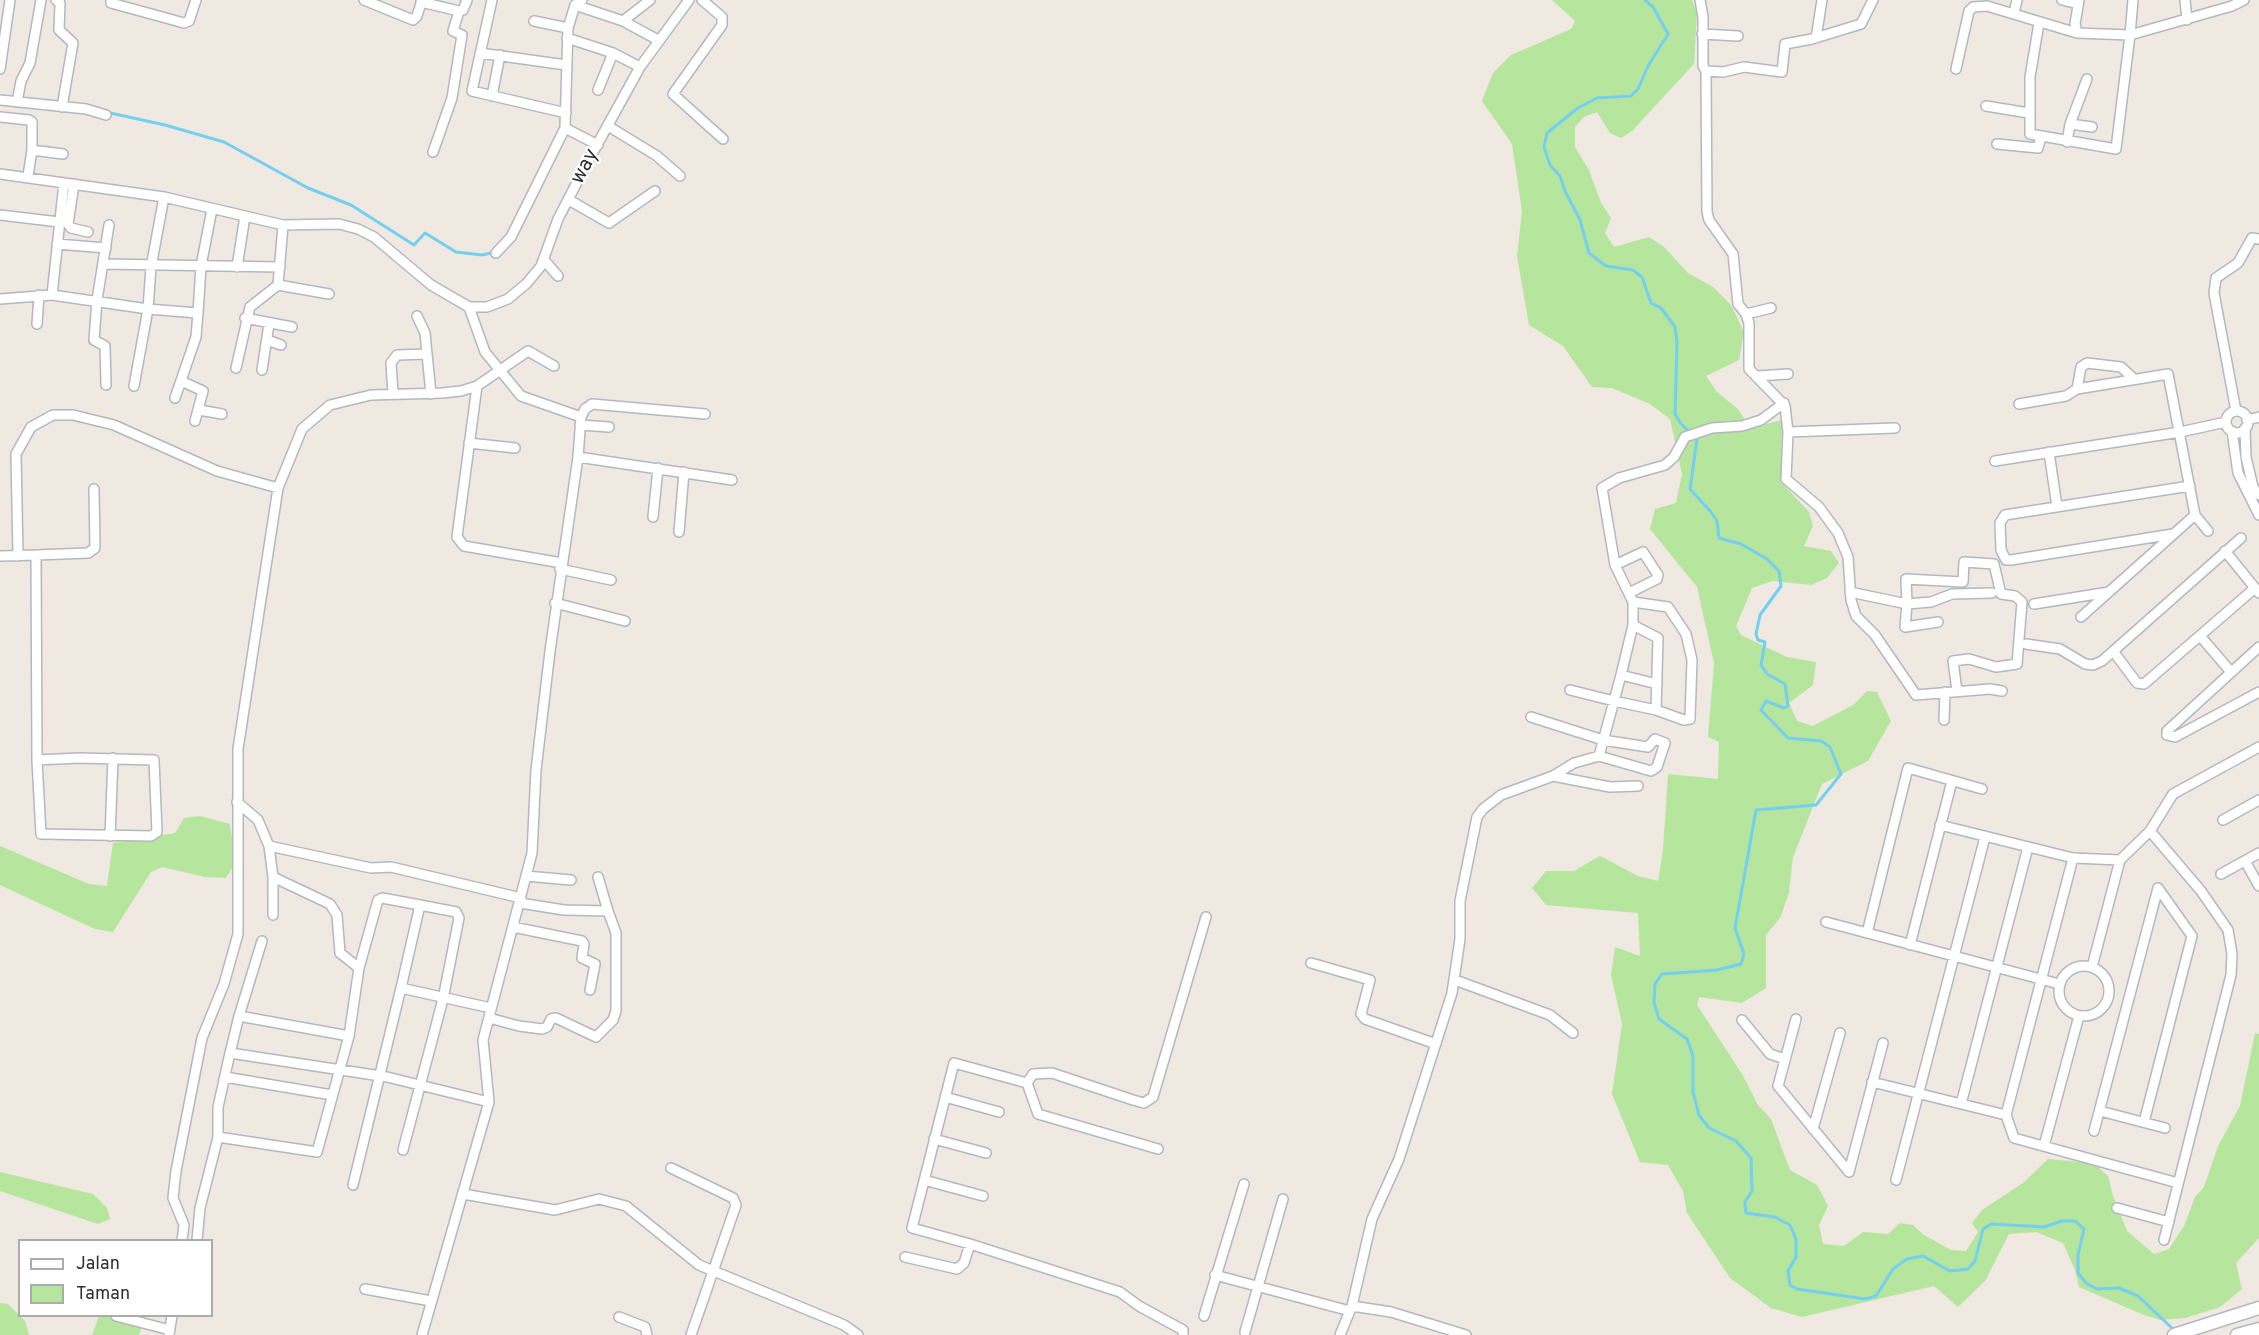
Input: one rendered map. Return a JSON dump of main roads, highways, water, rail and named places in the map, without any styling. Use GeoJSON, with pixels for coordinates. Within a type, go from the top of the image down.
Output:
{"type":"FeatureCollection","features":[{"type":"Feature","properties":{"kind":"main road"},"geometry":{"type":"LineString","coordinates":[[2174,1335],[2259,1308]]}},
{"type":"Feature","properties":{"kind":"main road"},"geometry":{"type":"LineString","coordinates":[[2237,1335],[2259,1329]]}},
{"type":"Feature","properties":{"kind":"waterway"},"geometry":{"type":"LineString","coordinates":[[1645,0],[1653,7],[1668,34],[1648,66],[1638,89],[1631,96],[1597,98],[1578,108],[1547,133],[1544,147],[1550,165],[1560,176],[1580,220],[1589,253],[1606,266],[1633,270],[1642,277],[1651,303],[1661,308],[1675,327],[1677,343],[1675,414],[1681,424],[1697,439],[1690,489],[1717,521],[1719,538],[1741,544],[1767,559],[1779,571],[1781,586],[1760,615],[1756,634],[1758,640],[1765,642],[1761,665],[1767,674],[1785,684],[1788,706],[1784,708],[1766,701],[1761,710],[1788,738],[1821,741],[1830,747],[1841,774],[1816,805],[1756,810],[1735,928],[1744,954],[1741,964],[1717,970],[1662,974],[1655,984],[1654,1003],[1659,1019],[1687,1039],[1693,1056],[1693,1092],[1699,1115],[1709,1128],[1736,1141],[1751,1158],[1752,1191],[1745,1202],[1746,1213],[1775,1217],[1790,1225],[1796,1239],[1796,1257],[1788,1271],[1790,1285],[1797,1289],[1865,1299],[1876,1296],[1893,1269],[1907,1259],[1923,1256],[1950,1271],[1968,1269],[1975,1261],[1983,1229],[1991,1224],[2044,1227],[2062,1221],[2075,1221],[2084,1229],[2078,1255],[2078,1273],[2086,1283],[2097,1289],[2119,1288],[2138,1296],[2174,1330]]}},
{"type":"Feature","properties":{"kind":"waterway"},"geometry":{"type":"LineString","coordinates":[[106,112],[165,125],[224,142],[308,188],[351,205],[414,245],[425,233],[456,252],[482,255],[495,252]]}}]}
